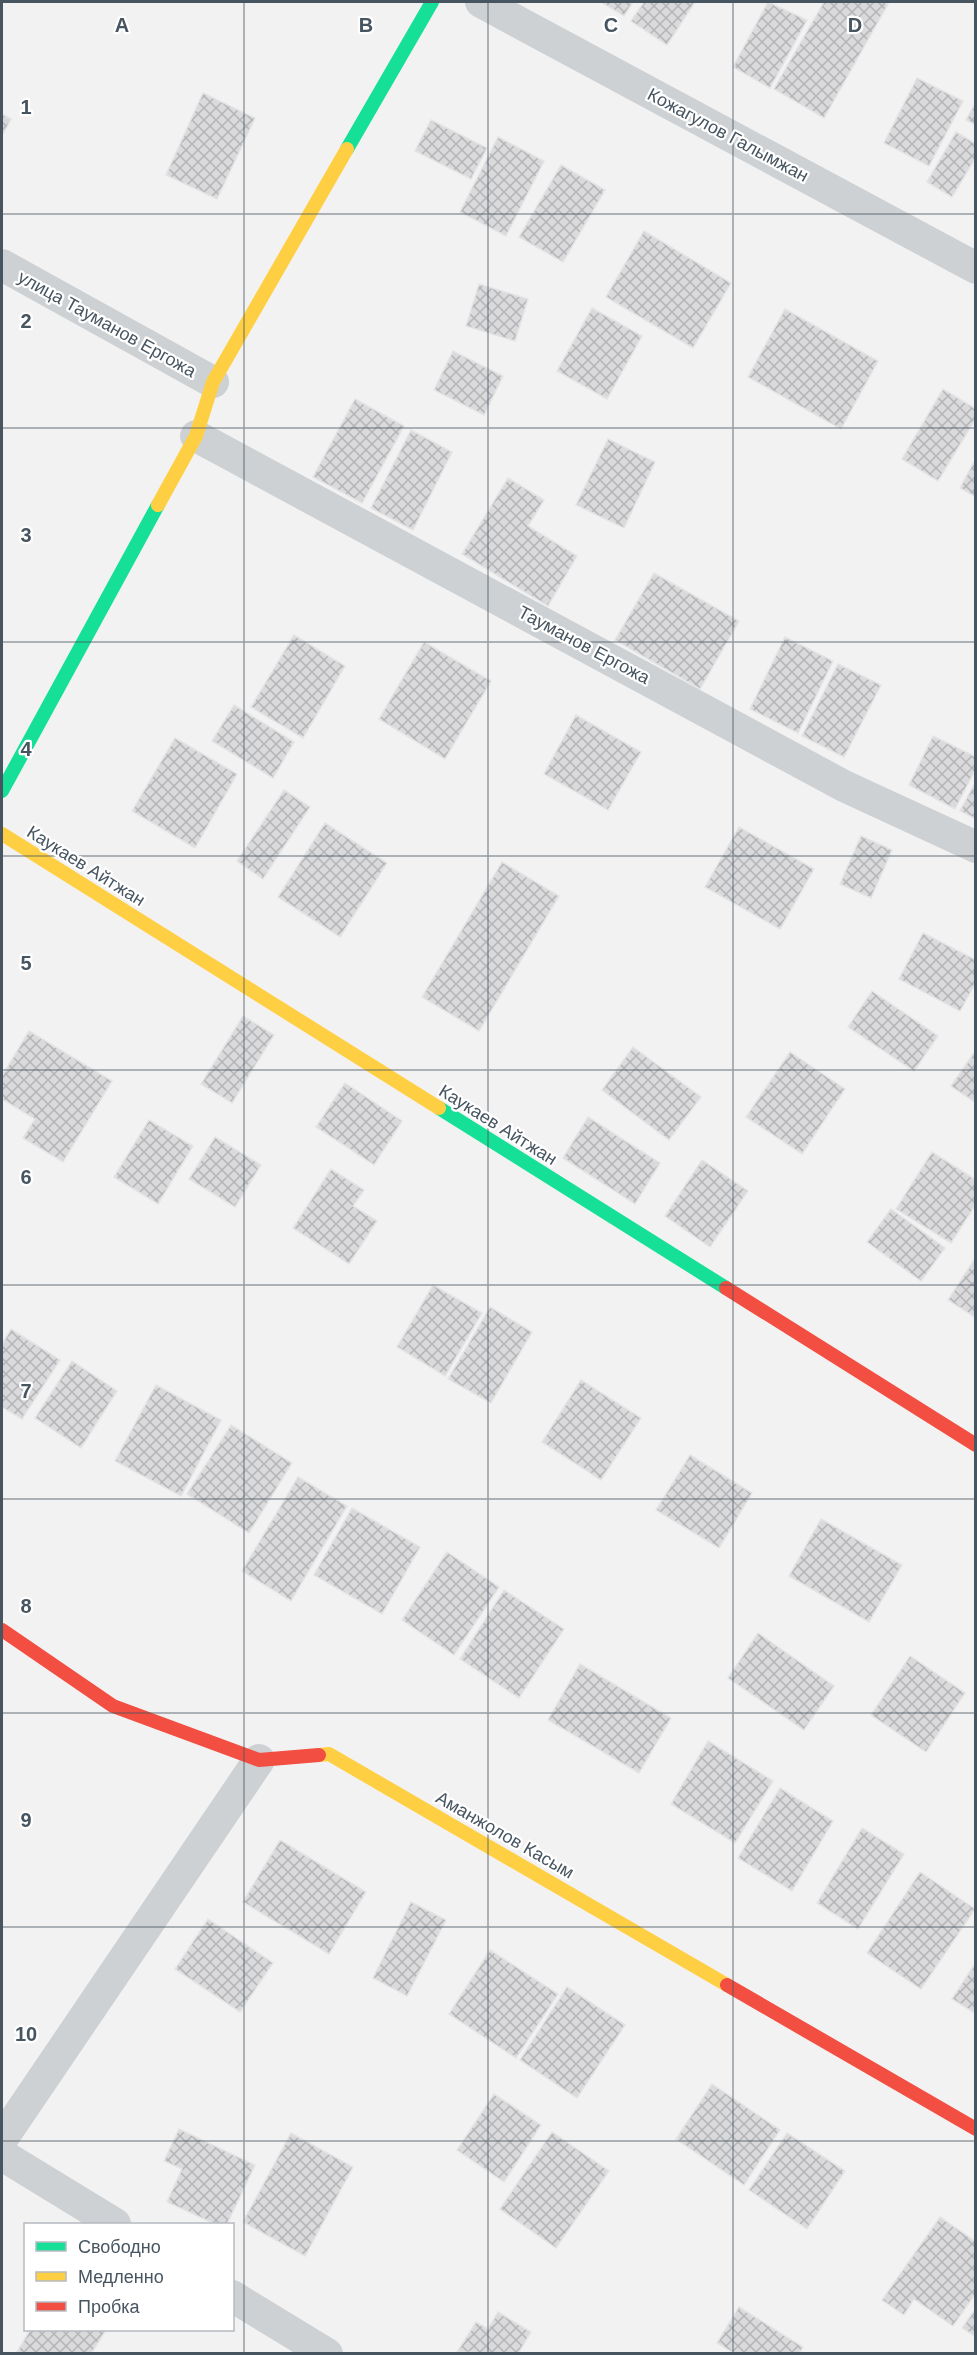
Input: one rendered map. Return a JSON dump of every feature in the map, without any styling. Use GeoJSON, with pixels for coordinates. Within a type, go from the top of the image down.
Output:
{"type":"FeatureCollection","features":[{"type":"Feature","properties":{"kind":"street"},"geometry":{"type":"LineString","coordinates":[[2,791],[196,436],[213,382],[432,2]]}},
{"type":"Feature","properties":{"kind":"street","name":"Кожагулов Галымжан"},"geometry":{"type":"LineString","coordinates":[[481,2],[975,268]]}},
{"type":"Feature","properties":{"kind":"street","name":"улица Тауманов Ергожа"},"geometry":{"type":"LineString","coordinates":[[2,265],[213,382]]}},
{"type":"Feature","properties":{"kind":"street","name":"Тауманов Ергожа"},"geometry":{"type":"LineString","coordinates":[[196,436],[844,786],[975,848]]}},
{"type":"Feature","properties":{"kind":"street","name":"Каукаев Айтжан"},"geometry":{"type":"LineString","coordinates":[[2,834],[975,1445]]}},
{"type":"Feature","properties":{"kind":"street","name":"Аманжолов Касым"},"geometry":{"type":"LineString","coordinates":[[2,1630],[113,1706],[259,1760],[329,1754],[975,2129]]}},
{"type":"Feature","properties":{"kind":"street"},"geometry":{"type":"LineString","coordinates":[[2,2139],[259,1760]]}},
{"type":"Feature","properties":{"kind":"street"},"geometry":{"type":"LineString","coordinates":[[2,2156],[113,2223]]}},
{"type":"Feature","properties":{"kind":"street"},"geometry":{"type":"LineString","coordinates":[[234,2297],[327,2354]]}},
{"type":"Feature","properties":{"kind":"building"},"geometry":{"type":"Polygon","coordinates":[[[601,2],[633,2],[624,16],[601,2]]]}},
{"type":"Feature","properties":{"kind":"building"},"geometry":{"type":"Polygon","coordinates":[[[644,2],[695,2],[667,45],[631,21],[644,2]]]}},
{"type":"Feature","properties":{"kind":"building"},"geometry":{"type":"Polygon","coordinates":[[[768,2],[807,20],[770,88],[733,67],[768,2]]]}},
{"type":"Feature","properties":{"kind":"building"},"geometry":{"type":"Polygon","coordinates":[[[824,2],[884,2],[888,4],[824,118],[774,89],[824,2]]]}},
{"type":"Feature","properties":{"kind":"building"},"geometry":{"type":"Polygon","coordinates":[[[917,78],[963,101],[929,166],[884,143],[917,78]]]}},
{"type":"Feature","properties":{"kind":"building"},"geometry":{"type":"Polygon","coordinates":[[[203,93],[255,118],[217,199],[166,175],[203,93]]]}},
{"type":"Feature","properties":{"kind":"building"},"geometry":{"type":"Polygon","coordinates":[[[976,102],[976,125],[966,120],[976,102]]]}},
{"type":"Feature","properties":{"kind":"building"},"geometry":{"type":"Polygon","coordinates":[[[2,114],[11,119],[2,136],[2,114]]]}},
{"type":"Feature","properties":{"kind":"building"},"geometry":{"type":"Polygon","coordinates":[[[431,120],[487,148],[471,179],[415,151],[431,120]]]}},
{"type":"Feature","properties":{"kind":"building"},"geometry":{"type":"Polygon","coordinates":[[[956,132],[976,144],[976,157],[952,197],[927,182],[956,132]]]}},
{"type":"Feature","properties":{"kind":"building"},"geometry":{"type":"Polygon","coordinates":[[[498,137],[544,161],[506,236],[460,212],[498,137]]]}},
{"type":"Feature","properties":{"kind":"building"},"geometry":{"type":"Polygon","coordinates":[[[561,165],[605,190],[563,262],[519,237],[561,165]]]}},
{"type":"Feature","properties":{"kind":"building"},"geometry":{"type":"Polygon","coordinates":[[[644,231],[731,283],[693,348],[606,297],[644,231]]]}},
{"type":"Feature","properties":{"kind":"building"},"geometry":{"type":"Polygon","coordinates":[[[479,284],[528,299],[515,341],[466,326],[479,284]]]}},
{"type":"Feature","properties":{"kind":"building"},"geometry":{"type":"Polygon","coordinates":[[[592,308],[642,336],[607,399],[557,371],[592,308]]]}},
{"type":"Feature","properties":{"kind":"building"},"geometry":{"type":"Polygon","coordinates":[[[785,309],[878,361],[841,429],[748,377],[785,309]]]}},
{"type":"Feature","properties":{"kind":"building"},"geometry":{"type":"Polygon","coordinates":[[[453,351],[503,376],[484,415],[434,390],[453,351]]]}},
{"type":"Feature","properties":{"kind":"building"},"geometry":{"type":"Polygon","coordinates":[[[943,389],[976,409],[976,418],[938,481],[902,459],[943,389]]]}},
{"type":"Feature","properties":{"kind":"building"},"geometry":{"type":"Polygon","coordinates":[[[355,399],[404,426],[362,503],[313,477],[355,399]]]}},
{"type":"Feature","properties":{"kind":"building"},"geometry":{"type":"Polygon","coordinates":[[[411,430],[452,452],[413,530],[371,508],[411,430]]]}},
{"type":"Feature","properties":{"kind":"building"},"geometry":{"type":"Polygon","coordinates":[[[608,439],[655,462],[624,528],[576,505],[608,439]]]}},
{"type":"Feature","properties":{"kind":"building"},"geometry":{"type":"Polygon","coordinates":[[[976,458],[976,497],[960,488],[976,458]]]}},
{"type":"Feature","properties":{"kind":"building"},"geometry":{"type":"Polygon","coordinates":[[[508,478],[544,500],[528,526],[577,556],[548,606],[462,554],[508,478]]]}},
{"type":"Feature","properties":{"kind":"building"},"geometry":{"type":"Polygon","coordinates":[[[654,573],[739,621],[700,689],[615,640],[654,573]]]}},
{"type":"Feature","properties":{"kind":"building"},"geometry":{"type":"Polygon","coordinates":[[[294,635],[345,666],[303,738],[251,707],[294,635]]]}},
{"type":"Feature","properties":{"kind":"building"},"geometry":{"type":"Polygon","coordinates":[[[785,637],[833,661],[798,733],[750,709],[785,637]]]}},
{"type":"Feature","properties":{"kind":"building"},"geometry":{"type":"Polygon","coordinates":[[[424,642],[491,681],[445,759],[379,719],[424,642]]]}},
{"type":"Feature","properties":{"kind":"building"},"geometry":{"type":"Polygon","coordinates":[[[838,664],[881,685],[844,757],[802,736],[838,664]]]}},
{"type":"Feature","properties":{"kind":"building"},"geometry":{"type":"Polygon","coordinates":[[[234,705],[294,742],[273,778],[212,741],[234,705]]]}},
{"type":"Feature","properties":{"kind":"building"},"geometry":{"type":"Polygon","coordinates":[[[576,715],[641,752],[608,810],[544,774],[576,715]]]}},
{"type":"Feature","properties":{"kind":"building"},"geometry":{"type":"Polygon","coordinates":[[[933,736],[976,757],[976,768],[955,809],[909,785],[933,736]]]}},
{"type":"Feature","properties":{"kind":"building"},"geometry":{"type":"Polygon","coordinates":[[[175,738],[237,774],[195,848],[132,811],[175,738]]]}},
{"type":"Feature","properties":{"kind":"building"},"geometry":{"type":"Polygon","coordinates":[[[976,781],[976,819],[960,811],[976,781]]]}},
{"type":"Feature","properties":{"kind":"building"},"geometry":{"type":"Polygon","coordinates":[[[284,790],[310,807],[263,879],[237,861],[284,790]]]}},
{"type":"Feature","properties":{"kind":"building"},"geometry":{"type":"Polygon","coordinates":[[[325,823],[387,863],[340,937],[278,897],[325,823]]]}},
{"type":"Feature","properties":{"kind":"building"},"geometry":{"type":"Polygon","coordinates":[[[739,827],[814,869],[780,929],[705,887],[739,827]]]}},
{"type":"Feature","properties":{"kind":"building"},"geometry":{"type":"Polygon","coordinates":[[[861,836],[892,850],[871,898],[840,884],[861,836]]]}},
{"type":"Feature","properties":{"kind":"building"},"geometry":{"type":"Polygon","coordinates":[[[502,862],[559,896],[479,1031],[422,997],[502,862]]]}},
{"type":"Feature","properties":{"kind":"building"},"geometry":{"type":"Polygon","coordinates":[[[923,933],[976,960],[976,982],[960,1011],[899,979],[923,933]]]}},
{"type":"Feature","properties":{"kind":"building"},"geometry":{"type":"Polygon","coordinates":[[[872,991],[938,1036],[914,1071],[848,1027],[872,991]]]}},
{"type":"Feature","properties":{"kind":"building"},"geometry":{"type":"Polygon","coordinates":[[[243,1016],[274,1035],[232,1103],[201,1084],[243,1016]]]}},
{"type":"Feature","properties":{"kind":"building"},"geometry":{"type":"Polygon","coordinates":[[[29,1031],[112,1081],[63,1162],[23,1138],[35,1119],[2,1099],[2,1076],[29,1031]]]}},
{"type":"Feature","properties":{"kind":"building"},"geometry":{"type":"Polygon","coordinates":[[[633,1047],[701,1097],[669,1140],[602,1090],[633,1047]]]}},
{"type":"Feature","properties":{"kind":"building"},"geometry":{"type":"Polygon","coordinates":[[[976,1050],[976,1103],[951,1086],[976,1050]]]}},
{"type":"Feature","properties":{"kind":"building"},"geometry":{"type":"Polygon","coordinates":[[[790,1052],[845,1089],[802,1154],[746,1117],[790,1052]]]}},
{"type":"Feature","properties":{"kind":"building"},"geometry":{"type":"Polygon","coordinates":[[[345,1083],[402,1121],[374,1165],[316,1127],[345,1083]]]}},
{"type":"Feature","properties":{"kind":"building"},"geometry":{"type":"Polygon","coordinates":[[[588,1117],[660,1163],[635,1204],[563,1158],[588,1117]]]}},
{"type":"Feature","properties":{"kind":"building"},"geometry":{"type":"Polygon","coordinates":[[[149,1120],[193,1146],[158,1204],[114,1177],[149,1120]]]}},
{"type":"Feature","properties":{"kind":"building"},"geometry":{"type":"Polygon","coordinates":[[[215,1137],[261,1165],[235,1207],[189,1179],[215,1137]]]}},
{"type":"Feature","properties":{"kind":"building"},"geometry":{"type":"Polygon","coordinates":[[[932,1152],[976,1180],[976,1204],[951,1243],[896,1209],[932,1152]]]}},
{"type":"Feature","properties":{"kind":"building"},"geometry":{"type":"Polygon","coordinates":[[[702,1160],[748,1191],[710,1247],[665,1216],[702,1160]]]}},
{"type":"Feature","properties":{"kind":"building"},"geometry":{"type":"Polygon","coordinates":[[[331,1169],[364,1190],[353,1206],[377,1221],[349,1264],[293,1228],[331,1169]]]}},
{"type":"Feature","properties":{"kind":"building"},"geometry":{"type":"Polygon","coordinates":[[[891,1209],[945,1248],[921,1281],[867,1242],[891,1209]]]}},
{"type":"Feature","properties":{"kind":"building"},"geometry":{"type":"Polygon","coordinates":[[[976,1257],[976,1318],[948,1300],[976,1257]]]}},
{"type":"Feature","properties":{"kind":"building"},"geometry":{"type":"Polygon","coordinates":[[[433,1285],[482,1313],[445,1376],[397,1347],[433,1285]]]}},
{"type":"Feature","properties":{"kind":"building"},"geometry":{"type":"Polygon","coordinates":[[[490,1307],[532,1332],[491,1403],[448,1379],[490,1307]]]}},
{"type":"Feature","properties":{"kind":"building"},"geometry":{"type":"Polygon","coordinates":[[[11,1329],[60,1360],[22,1419],[2,1407],[2,1344],[11,1329]]]}},
{"type":"Feature","properties":{"kind":"building"},"geometry":{"type":"Polygon","coordinates":[[[72,1361],[117,1391],[81,1448],[35,1418],[72,1361]]]}},
{"type":"Feature","properties":{"kind":"building"},"geometry":{"type":"Polygon","coordinates":[[[581,1380],[641,1418],[601,1480],[542,1442],[581,1380]]]}},
{"type":"Feature","properties":{"kind":"building"},"geometry":{"type":"Polygon","coordinates":[[[156,1385],[221,1420],[181,1496],[115,1461],[156,1385]]]}},
{"type":"Feature","properties":{"kind":"building"},"geometry":{"type":"Polygon","coordinates":[[[231,1425],[292,1463],[249,1533],[187,1494],[231,1425]]]}},
{"type":"Feature","properties":{"kind":"building"},"geometry":{"type":"Polygon","coordinates":[[[690,1455],[752,1493],[719,1548],[656,1510],[690,1455]]]}},
{"type":"Feature","properties":{"kind":"building"},"geometry":{"type":"Polygon","coordinates":[[[298,1477],[347,1506],[291,1601],[242,1571],[298,1477]]]}},
{"type":"Feature","properties":{"kind":"building"},"geometry":{"type":"Polygon","coordinates":[[[352,1508],[420,1547],[382,1614],[314,1575],[352,1508]]]}},
{"type":"Feature","properties":{"kind":"building"},"geometry":{"type":"Polygon","coordinates":[[[821,1519],[902,1565],[869,1622],[789,1576],[821,1519]]]}},
{"type":"Feature","properties":{"kind":"building"},"geometry":{"type":"Polygon","coordinates":[[[447,1552],[499,1587],[454,1655],[402,1620],[447,1552]]]}},
{"type":"Feature","properties":{"kind":"building"},"geometry":{"type":"Polygon","coordinates":[[[504,1590],[564,1629],[519,1698],[460,1659],[504,1590]]]}},
{"type":"Feature","properties":{"kind":"building"},"geometry":{"type":"Polygon","coordinates":[[[758,1633],[834,1686],[804,1730],[728,1678],[758,1633]]]}},
{"type":"Feature","properties":{"kind":"building"},"geometry":{"type":"Polygon","coordinates":[[[910,1656],[965,1693],[926,1752],[871,1715],[910,1656]]]}},
{"type":"Feature","properties":{"kind":"building"},"geometry":{"type":"Polygon","coordinates":[[[580,1664],[671,1718],[639,1773],[548,1720],[580,1664]]]}},
{"type":"Feature","properties":{"kind":"building"},"geometry":{"type":"Polygon","coordinates":[[[708,1741],[773,1781],[735,1843],[671,1804],[708,1741]]]}},
{"type":"Feature","properties":{"kind":"building"},"geometry":{"type":"Polygon","coordinates":[[[780,1788],[833,1821],[792,1891],[738,1858],[780,1788]]]}},
{"type":"Feature","properties":{"kind":"building"},"geometry":{"type":"Polygon","coordinates":[[[862,1828],[904,1854],[858,1929],[817,1903],[862,1828]]]}},
{"type":"Feature","properties":{"kind":"building"},"geometry":{"type":"Polygon","coordinates":[[[280,1840],[366,1892],[329,1954],[243,1902],[280,1840]]]}},
{"type":"Feature","properties":{"kind":"building"},"geometry":{"type":"Polygon","coordinates":[[[920,1872],[975,1909],[921,1989],[867,1953],[920,1872]]]}},
{"type":"Feature","properties":{"kind":"building"},"geometry":{"type":"Polygon","coordinates":[[[411,1902],[446,1920],[407,1996],[373,1978],[411,1902]]]}},
{"type":"Feature","properties":{"kind":"building"},"geometry":{"type":"Polygon","coordinates":[[[208,1919],[273,1963],[240,2012],[175,1969],[208,1919]]]}},
{"type":"Feature","properties":{"kind":"building"},"geometry":{"type":"Polygon","coordinates":[[[490,1950],[558,1994],[516,2058],[449,2014],[490,1950]]]}},
{"type":"Feature","properties":{"kind":"building"},"geometry":{"type":"Polygon","coordinates":[[[976,1962],[976,2014],[952,1999],[976,1962]]]}},
{"type":"Feature","properties":{"kind":"building"},"geometry":{"type":"Polygon","coordinates":[[[567,1987],[625,2025],[577,2098],[520,2060],[567,1987]]]}},
{"type":"Feature","properties":{"kind":"building"},"geometry":{"type":"Polygon","coordinates":[[[712,2084],[780,2130],[744,2185],[676,2139],[712,2084]]]}},
{"type":"Feature","properties":{"kind":"building"},"geometry":{"type":"Polygon","coordinates":[[[494,2094],[541,2125],[504,2182],[457,2150],[494,2094]]]}},
{"type":"Feature","properties":{"kind":"building"},"geometry":{"type":"Polygon","coordinates":[[[179,2129],[255,2165],[227,2223],[213,2223],[167,2202],[182,2169],[164,2161],[179,2129]]]}},
{"type":"Feature","properties":{"kind":"building"},"geometry":{"type":"Polygon","coordinates":[[[552,2132],[609,2171],[556,2248],[500,2209],[552,2132]]]}},
{"type":"Feature","properties":{"kind":"building"},"geometry":{"type":"Polygon","coordinates":[[[291,2133],[353,2167],[305,2256],[243,2222],[291,2133]]]}},
{"type":"Feature","properties":{"kind":"building"},"geometry":{"type":"Polygon","coordinates":[[[787,2133],[845,2171],[807,2229],[749,2190],[787,2133]]]}},
{"type":"Feature","properties":{"kind":"building"},"geometry":{"type":"Polygon","coordinates":[[[940,2217],[976,2242],[976,2293],[953,2326],[914,2299],[904,2315],[882,2300],[940,2217]]]}},
{"type":"Feature","properties":{"kind":"building"},"geometry":{"type":"Polygon","coordinates":[[[739,2307],[803,2347],[799,2354],[735,2354],[717,2343],[739,2307]]]}},
{"type":"Feature","properties":{"kind":"building"},"geometry":{"type":"Polygon","coordinates":[[[976,2308],[976,2337],[962,2328],[976,2308]]]}},
{"type":"Feature","properties":{"kind":"building"},"geometry":{"type":"Polygon","coordinates":[[[498,2312],[531,2332],[518,2354],[457,2352],[476,2322],[488,2329],[498,2312]]]}},
{"type":"Feature","properties":{"kind":"building"},"geometry":{"type":"Polygon","coordinates":[[[29,2331],[105,2331],[91,2354],[19,2354],[17,2352],[29,2331]]]}},
{"type":"Feature","properties":{"kind":"traffic: fast"},"geometry":{"type":"LineString","coordinates":[[347,149],[432,2]]}},
{"type":"Feature","properties":{"kind":"traffic: fast"},"geometry":{"type":"LineString","coordinates":[[2,791],[158,505]]}},
{"type":"Feature","properties":{"kind":"traffic: fast"},"geometry":{"type":"LineString","coordinates":[[439,1108],[726,1288]]}},
{"type":"Feature","properties":{"kind":"traffic: slow"},"geometry":{"type":"LineString","coordinates":[[158,505],[196,436],[213,382],[347,149]]}},
{"type":"Feature","properties":{"kind":"traffic: slow"},"geometry":{"type":"LineString","coordinates":[[2,834],[439,1108]]}},
{"type":"Feature","properties":{"kind":"traffic: slow"},"geometry":{"type":"LineString","coordinates":[[319,1755],[329,1754],[727,1985]]}},
{"type":"Feature","properties":{"kind":"traffic: jam"},"geometry":{"type":"LineString","coordinates":[[726,1288],[976,1445]]}},
{"type":"Feature","properties":{"kind":"traffic: jam"},"geometry":{"type":"LineString","coordinates":[[2,1630],[113,1706],[259,1760],[319,1755]]}},
{"type":"Feature","properties":{"kind":"traffic: jam"},"geometry":{"type":"LineString","coordinates":[[727,1985],[976,2129]]}}]}
